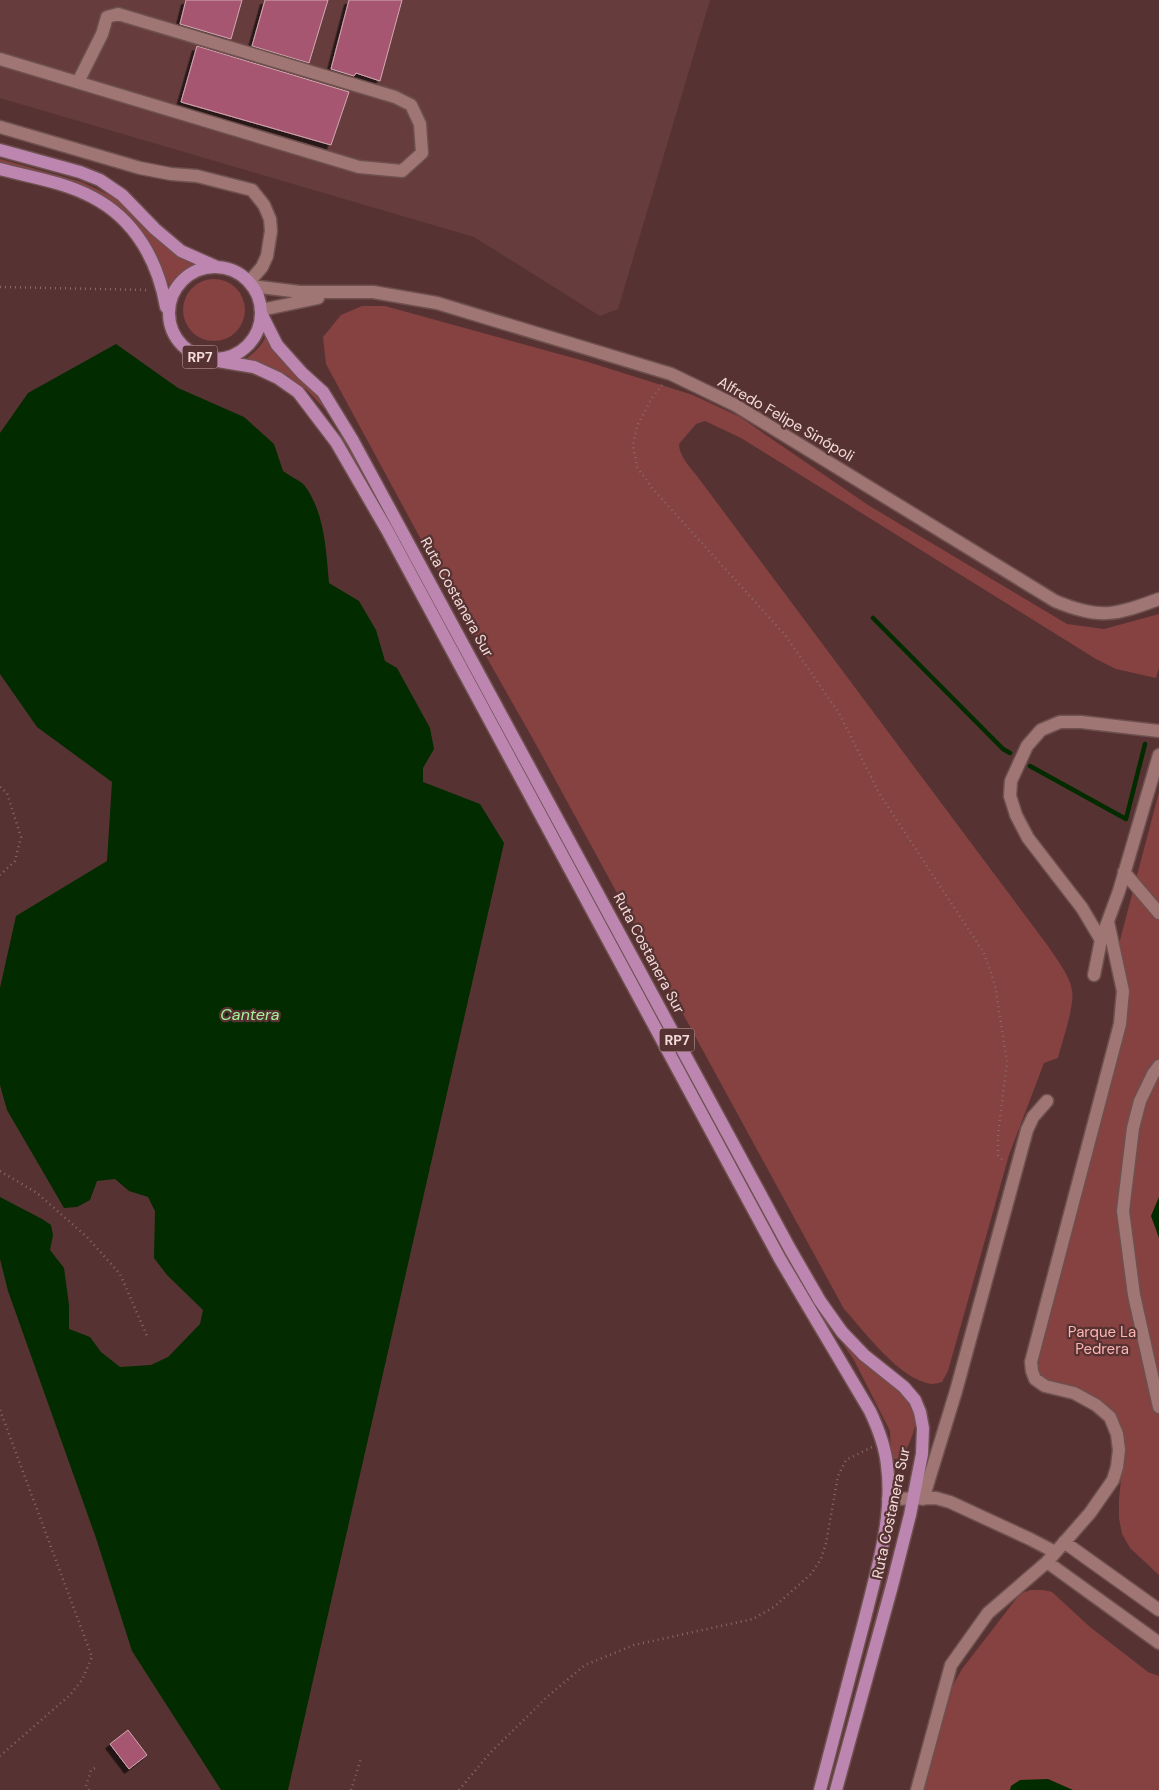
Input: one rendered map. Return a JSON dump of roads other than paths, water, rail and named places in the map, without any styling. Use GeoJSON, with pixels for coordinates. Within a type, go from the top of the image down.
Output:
{"type":"FeatureCollection","features":[{"type":"Feature","properties":{"kind":"main road"},"geometry":{"type":"LineString","coordinates":[[0,150],[80,172],[100,180],[122,194],[155,229],[181,251],[217,267]]}},
{"type":"Feature","properties":{"kind":"main road","name":"Ruta Costanera Sur"},"geometry":{"type":"LineString","coordinates":[[0,169],[64,186],[92,196],[116,211],[136,232],[148,252],[163,291],[171,331],[180,344],[192,354],[206,359],[254,367],[278,378],[298,392],[336,442],[387,530],[780,1259],[870,1411],[883,1443],[887,1465],[888,1499],[879,1561],[820,1790]]}},
{"type":"Feature","properties":{"kind":"main road"},"geometry":{"type":"LineString","coordinates":[[168,316],[169,300],[176,286],[187,275],[201,268],[217,267],[229,269],[240,274],[251,284]]}},
{"type":"Feature","properties":{"kind":"main road","name":"Ruta Costanera Sur"},"geometry":{"type":"LineString","coordinates":[[251,284],[277,345],[302,374],[323,392],[353,441],[785,1240],[820,1300],[842,1332],[864,1355],[904,1387],[915,1400],[920,1412],[923,1428],[918,1499],[836,1790]]}},
{"type":"Feature","properties":{"kind":"main road","name":"RP7"},"geometry":{"type":"LineString","coordinates":[[206,359],[222,359],[236,354],[248,345],[257,332],[262,313]]}},
{"type":"Feature","properties":{"kind":"street"},"geometry":{"type":"LineString","coordinates":[[0,59],[359,167],[402,171],[422,153],[420,124],[411,105],[395,97],[118,14],[107,17],[102,34],[78,82]]}},
{"type":"Feature","properties":{"kind":"street"},"geometry":{"type":"LineString","coordinates":[[0,127],[140,168],[171,174],[197,176],[252,190],[264,205],[270,219],[271,231],[268,256],[251,284],[300,292],[373,292]]}},
{"type":"Feature","properties":{"kind":"street"},"geometry":{"type":"LineString","coordinates":[[262,313],[315,299],[373,292]]}},
{"type":"Feature","properties":{"kind":"street","name":"Alfredo Felipe Sinópoli"},"geometry":{"type":"LineString","coordinates":[[373,292],[437,303],[671,374],[735,404],[1055,601],[1069,607],[1103,614],[1125,611],[1159,600]]}},
{"type":"Feature","properties":{"kind":"street"},"geometry":{"type":"LineString","coordinates":[[1101,940],[1082,908],[1028,838],[1016,814],[1010,796],[1011,781],[1027,746],[1041,730],[1060,722],[1082,722],[1159,730]]}},
{"type":"Feature","properties":{"kind":"street"},"geometry":{"type":"LineString","coordinates":[[1094,975],[1101,940],[1124,872],[1159,755]]}},
{"type":"Feature","properties":{"kind":"street"},"geometry":{"type":"LineString","coordinates":[[1124,872],[1159,913]]}},
{"type":"Feature","properties":{"kind":"street"},"geometry":{"type":"LineString","coordinates":[[917,1790],[951,1665],[988,1613],[1051,1557],[1090,1513],[1112,1480],[1117,1467],[1119,1450],[1117,1434],[1110,1417],[1096,1405],[1074,1393],[1045,1386],[1035,1379],[1031,1362],[1120,1024],[1123,991],[1108,922]]}},
{"type":"Feature","properties":{"kind":"street"},"geometry":{"type":"LineString","coordinates":[[1159,1066],[1152,1074],[1140,1101],[1133,1128],[1123,1211],[1134,1295],[1159,1408]]}},
{"type":"Feature","properties":{"kind":"street"},"geometry":{"type":"LineString","coordinates":[[918,1499],[956,1391],[1027,1130],[1032,1117],[1048,1101]]}},
{"type":"Feature","properties":{"kind":"street"},"geometry":{"type":"LineString","coordinates":[[888,1499],[936,1498],[950,1502],[1030,1538],[1159,1643]]}},
{"type":"Feature","properties":{"kind":"street"},"geometry":{"type":"LineString","coordinates":[[1064,1542],[1159,1610]]}},
{"type":"Feature","properties":{"kind":"water","name":"Cantera"},"geometry":{"type":"Polygon","coordinates":[[[116,344],[178,388],[244,417],[274,444],[283,471],[305,486],[317,508],[321,520],[329,583],[359,601],[376,630],[385,661],[397,668],[430,728],[434,749],[423,768],[423,782],[480,804],[504,843],[288,1790],[221,1790],[132,1651],[96,1538],[8,1291],[0,1259],[0,1197],[51,1225],[53,1235],[50,1250],[64,1268],[69,1305],[69,1329],[90,1337],[101,1352],[120,1367],[151,1365],[168,1357],[200,1324],[203,1310],[167,1275],[154,1258],[155,1211],[148,1197],[129,1191],[115,1179],[97,1181],[90,1200],[77,1207],[64,1208],[7,1110],[0,1085],[0,988],[16,916],[107,861],[112,782],[37,727],[0,674],[0,433],[28,393],[116,344]]]}},
{"type":"Feature","properties":{"kind":"water"},"geometry":{"type":"Polygon","coordinates":[[[1159,1197],[1159,1238],[1151,1216],[1159,1197]]]}},
{"type":"Feature","properties":{"kind":"water"},"geometry":{"type":"Polygon","coordinates":[[[1048,1779],[1073,1790],[1010,1790],[1011,1786],[1020,1780],[1048,1779]]]}},
{"type":"Feature","properties":{"kind":"waterway"},"geometry":{"type":"LineString","coordinates":[[873,618],[1003,749],[1010,753]]}},
{"type":"Feature","properties":{"kind":"waterway"},"geometry":{"type":"LineString","coordinates":[[1030,766],[1126,819],[1145,744]]}},
{"type":"Feature","properties":{"kind":"park label","name":"Parque La Pedrera"},"geometry":{"type":"Point","coordinates":[1102,1340]}}]}
